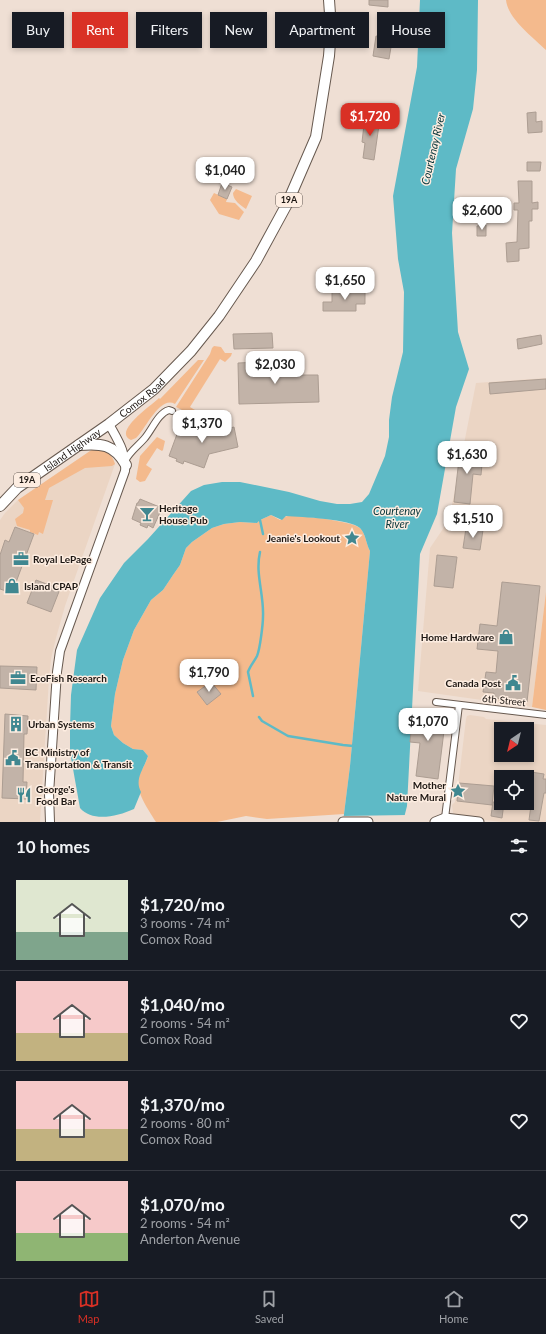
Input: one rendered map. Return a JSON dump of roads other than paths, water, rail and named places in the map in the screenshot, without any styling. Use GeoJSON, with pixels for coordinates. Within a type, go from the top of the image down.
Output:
{"type":"FeatureCollection","features":[{"type":"Feature","properties":{"kind":"main road","name":"Comox Road"},"geometry":{"type":"LineString","coordinates":[[109,424],[154,389],[191,351],[218,316],[256,260],[287,204],[316,137],[329,56],[331,28],[330,0]]}},
{"type":"Feature","properties":{"kind":"main road","name":"Island Highway"},"geometry":{"type":"LineString","coordinates":[[0,506],[17,488],[109,424]]}},
{"type":"Feature","properties":{"kind":"main road"},"geometry":{"type":"LineString","coordinates":[[79,445],[96,444],[105,446],[112,449],[126,463]]}},
{"type":"Feature","properties":{"kind":"main road"},"geometry":{"type":"LineString","coordinates":[[435,822],[445,818],[479,822]]}},
{"type":"Feature","properties":{"kind":"main road"},"geometry":{"type":"LineString","coordinates":[[343,822],[368,822]]}},
{"type":"Feature","properties":{"kind":"street"},"geometry":{"type":"LineString","coordinates":[[50,822],[49,794],[57,672],[60,651],[123,476],[128,456],[134,447],[147,436],[163,412],[169,410],[172,411]]}},
{"type":"Feature","properties":{"kind":"street","name":"Comox Road"},"geometry":{"type":"LineString","coordinates":[[109,424],[123,451],[126,463]]}},
{"type":"Feature","properties":{"kind":"street","name":"6th Street"},"geometry":{"type":"LineString","coordinates":[[436,702],[546,714]]}},
{"type":"Feature","properties":{"kind":"street"},"geometry":{"type":"LineString","coordinates":[[445,818],[459,705]]}},
{"type":"Feature","properties":{"kind":"street"},"geometry":{"type":"LineString","coordinates":[[337,822],[343,822]]}},
{"type":"Feature","properties":{"kind":"water","name":"Courtenay River"},"geometry":{"type":"Polygon","coordinates":[[[420,0],[478,0],[477,70],[473,109],[456,169],[452,233],[458,332],[469,369],[456,407],[437,514],[420,554],[407,806],[403,822],[343,822],[350,766],[370,551],[364,533],[360,528],[347,522],[286,516],[282,520],[271,515],[257,523],[240,522],[224,524],[212,528],[192,542],[186,548],[180,565],[163,590],[151,600],[134,630],[123,660],[115,694],[111,726],[114,735],[123,743],[133,749],[143,750],[148,756],[139,778],[139,787],[141,792],[134,809],[105,817],[91,815],[80,808],[70,752],[71,695],[77,650],[100,598],[124,563],[148,539],[191,491],[204,485],[222,482],[240,482],[289,492],[320,501],[337,504],[350,504],[362,502],[369,494],[385,456],[389,437],[389,420],[392,397],[403,352],[404,292],[398,259],[393,196],[417,67],[418,48],[445,48],[445,12],[419,12],[420,0]]]}},
{"type":"Feature","properties":{"kind":"waterway"},"geometry":{"type":"LineString","coordinates":[[260,520],[263,534]]}},
{"type":"Feature","properties":{"kind":"waterway"},"geometry":{"type":"LineString","coordinates":[[253,696],[248,672],[258,653],[262,625],[263,608],[258,568],[260,552]]}},
{"type":"Feature","properties":{"kind":"waterway"},"geometry":{"type":"LineString","coordinates":[[259,717],[262,721],[288,736],[353,746]]}},
{"type":"Feature","properties":{"kind":"place","name":"Heritage House Pub"},"geometry":{"type":"Point","coordinates":[147,514]}},
{"type":"Feature","properties":{"kind":"place","name":"Jeanie's Lookout"},"geometry":{"type":"Point","coordinates":[352,538]}},
{"type":"Feature","properties":{"kind":"place","name":"Royal LePage"},"geometry":{"type":"Point","coordinates":[21,559]}},
{"type":"Feature","properties":{"kind":"place","name":"Island CPAP"},"geometry":{"type":"Point","coordinates":[12,586]}},
{"type":"Feature","properties":{"kind":"place","name":"Home Hardware"},"geometry":{"type":"Point","coordinates":[506,637]}},
{"type":"Feature","properties":{"kind":"place","name":"EcoFish Research"},"geometry":{"type":"Point","coordinates":[18,678]}},
{"type":"Feature","properties":{"kind":"place","name":"Canada Post"},"geometry":{"type":"Point","coordinates":[513,683]}},
{"type":"Feature","properties":{"kind":"place","name":"Urban Systems"},"geometry":{"type":"Point","coordinates":[16,724]}},
{"type":"Feature","properties":{"kind":"place","name":"BC Ministry of Transportation & Transit"},"geometry":{"type":"Point","coordinates":[13,758]}},
{"type":"Feature","properties":{"kind":"place","name":"Mother Nature Mural"},"geometry":{"type":"Point","coordinates":[458,791]}},
{"type":"Feature","properties":{"kind":"place","name":"George's Food Bar"},"geometry":{"type":"Point","coordinates":[24,795]}}]}
